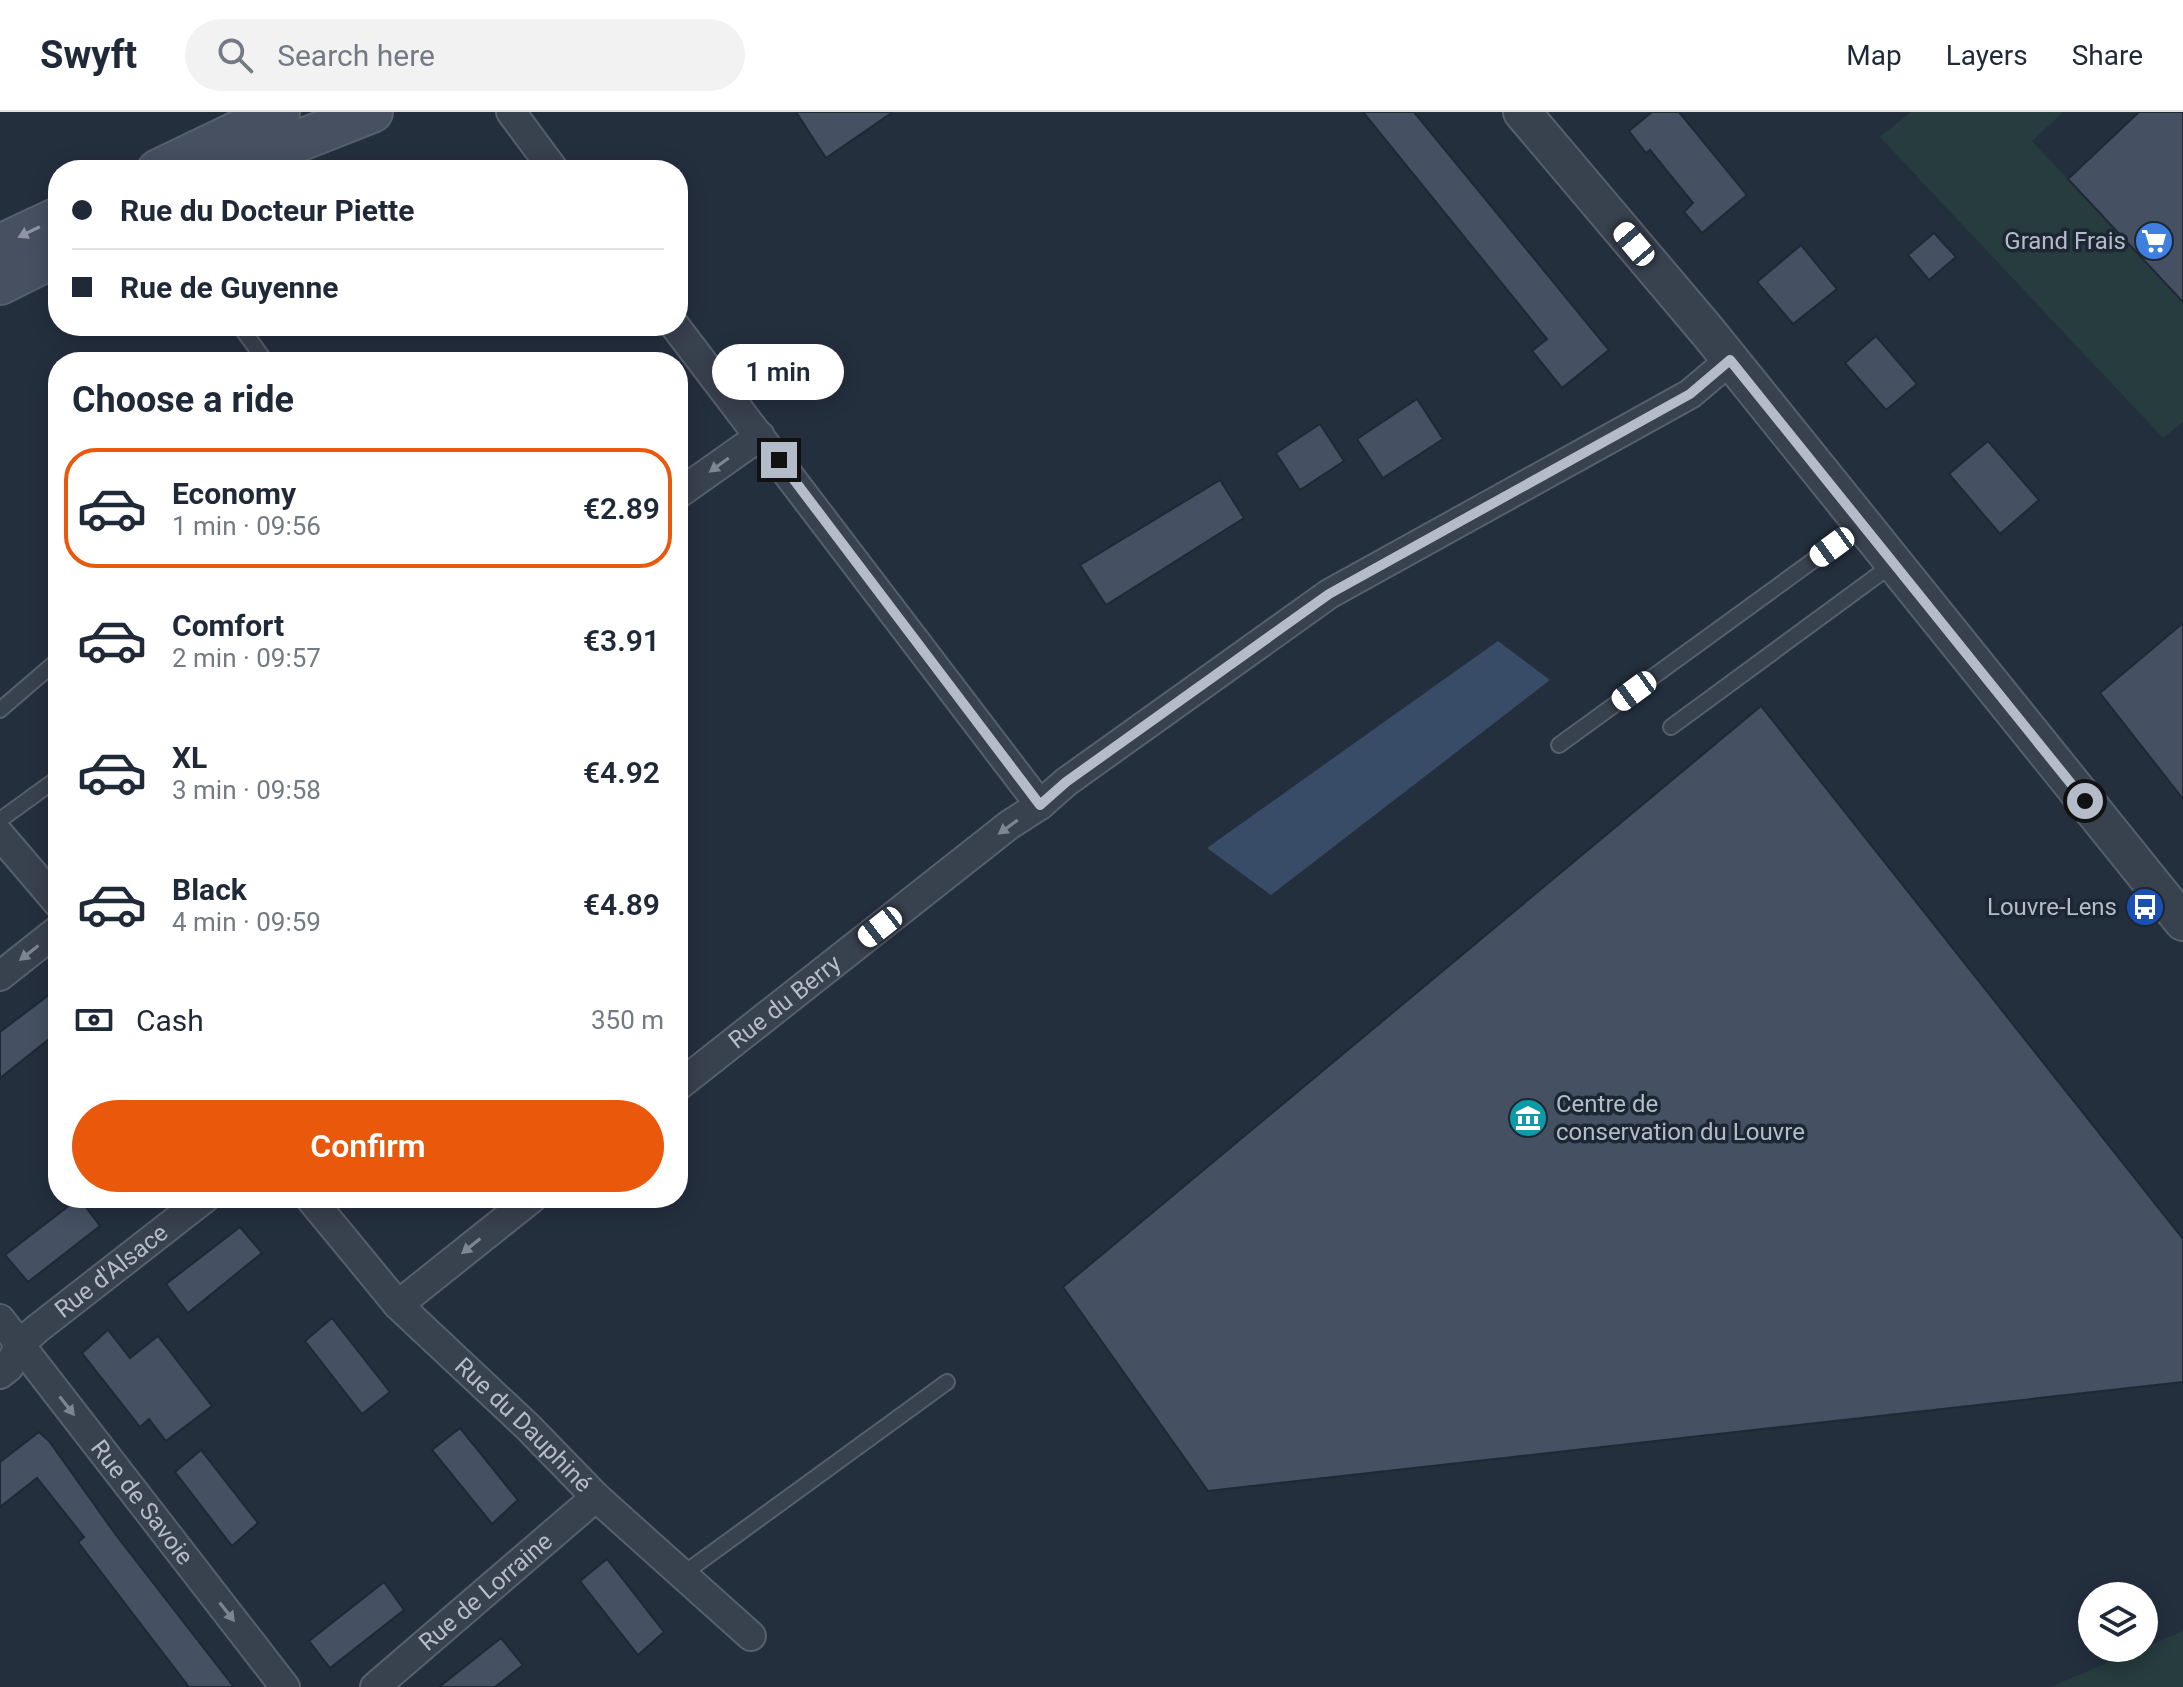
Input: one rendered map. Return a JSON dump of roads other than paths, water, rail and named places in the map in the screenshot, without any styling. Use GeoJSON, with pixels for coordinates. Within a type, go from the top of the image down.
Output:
{"type":"FeatureCollection","features":[{"type":"Feature","properties":{"kind":"main road"},"geometry":{"type":"LineString","coordinates":[[179,160],[279,112]]}},
{"type":"Feature","properties":{"kind":"main road"},"geometry":{"type":"LineString","coordinates":[[242,157],[283,147],[372,112]]}},
{"type":"Feature","properties":{"kind":"main road"},"geometry":{"type":"LineString","coordinates":[[0,245],[48,223]]}},
{"type":"Feature","properties":{"kind":"main road"},"geometry":{"type":"LineString","coordinates":[[0,284],[48,259]]}},
{"type":"Feature","properties":{"kind":"street"},"geometry":{"type":"LineString","coordinates":[[511,112],[547,160]]}},
{"type":"Feature","properties":{"kind":"street"},"geometry":{"type":"LineString","coordinates":[[1522,112],[1730,360],[2183,922]]}},
{"type":"Feature","properties":{"kind":"street"},"geometry":{"type":"LineString","coordinates":[[683,336],[1040,805]]}},
{"type":"Feature","properties":{"kind":"street","name":"Rue du Berry"},"geometry":{"type":"LineString","coordinates":[[688,1078],[1009,825],[1329,594],[1690,394],[1730,360]]}},
{"type":"Feature","properties":{"kind":"street"},"geometry":{"type":"LineString","coordinates":[[688,487],[760,436]]}},
{"type":"Feature","properties":{"kind":"street"},"geometry":{"type":"LineString","coordinates":[[0,835],[48,891]]}},
{"type":"Feature","properties":{"kind":"street"},"geometry":{"type":"LineString","coordinates":[[0,976],[48,938]]}},
{"type":"Feature","properties":{"kind":"street","name":"Rue d'Alsace"},"geometry":{"type":"LineString","coordinates":[[0,1374],[9,1367],[19,1345],[192,1208]]}},
{"type":"Feature","properties":{"kind":"street","name":"Rue du Dauphiné"},"geometry":{"type":"LineString","coordinates":[[318,1208],[398,1305],[528,1427],[596,1497],[751,1636]]}},
{"type":"Feature","properties":{"kind":"street"},"geometry":{"type":"LineString","coordinates":[[398,1305],[519,1208]]}},
{"type":"Feature","properties":{"kind":"street","name":"Rue de Savoie"},"geometry":{"type":"LineString","coordinates":[[0,1319],[285,1687]]}},
{"type":"Feature","properties":{"kind":"street","name":"Rue de Lorraine"},"geometry":{"type":"LineString","coordinates":[[375,1687],[596,1497]]}},
{"type":"Feature","properties":{"kind":"lane"},"geometry":{"type":"LineString","coordinates":[[1559,745],[1862,525]]}},
{"type":"Feature","properties":{"kind":"lane"},"geometry":{"type":"LineString","coordinates":[[1671,727],[1894,564]]}},
{"type":"Feature","properties":{"kind":"lane"},"geometry":{"type":"LineString","coordinates":[[0,710],[48,669]]}},
{"type":"Feature","properties":{"kind":"lane"},"geometry":{"type":"LineString","coordinates":[[0,820],[48,785]]}},
{"type":"Feature","properties":{"kind":"lane"},"geometry":{"type":"LineString","coordinates":[[683,1574],[947,1382]]}},
{"type":"Feature","properties":{"kind":"water"},"geometry":{"type":"Polygon","coordinates":[[[1498,641],[1550,680],[1271,895],[1207,848],[1498,641]]]}},
{"type":"Feature","properties":{"kind":"place","name":"Grand Frais"},"geometry":{"type":"Point","coordinates":[2154,241]}},
{"type":"Feature","properties":{"kind":"place","name":"Louvre-Lens"},"geometry":{"type":"Point","coordinates":[2145,907]}},
{"type":"Feature","properties":{"kind":"place","name":"Centre de conservation du Louvre"},"geometry":{"type":"Point","coordinates":[1528,1118]}}]}
